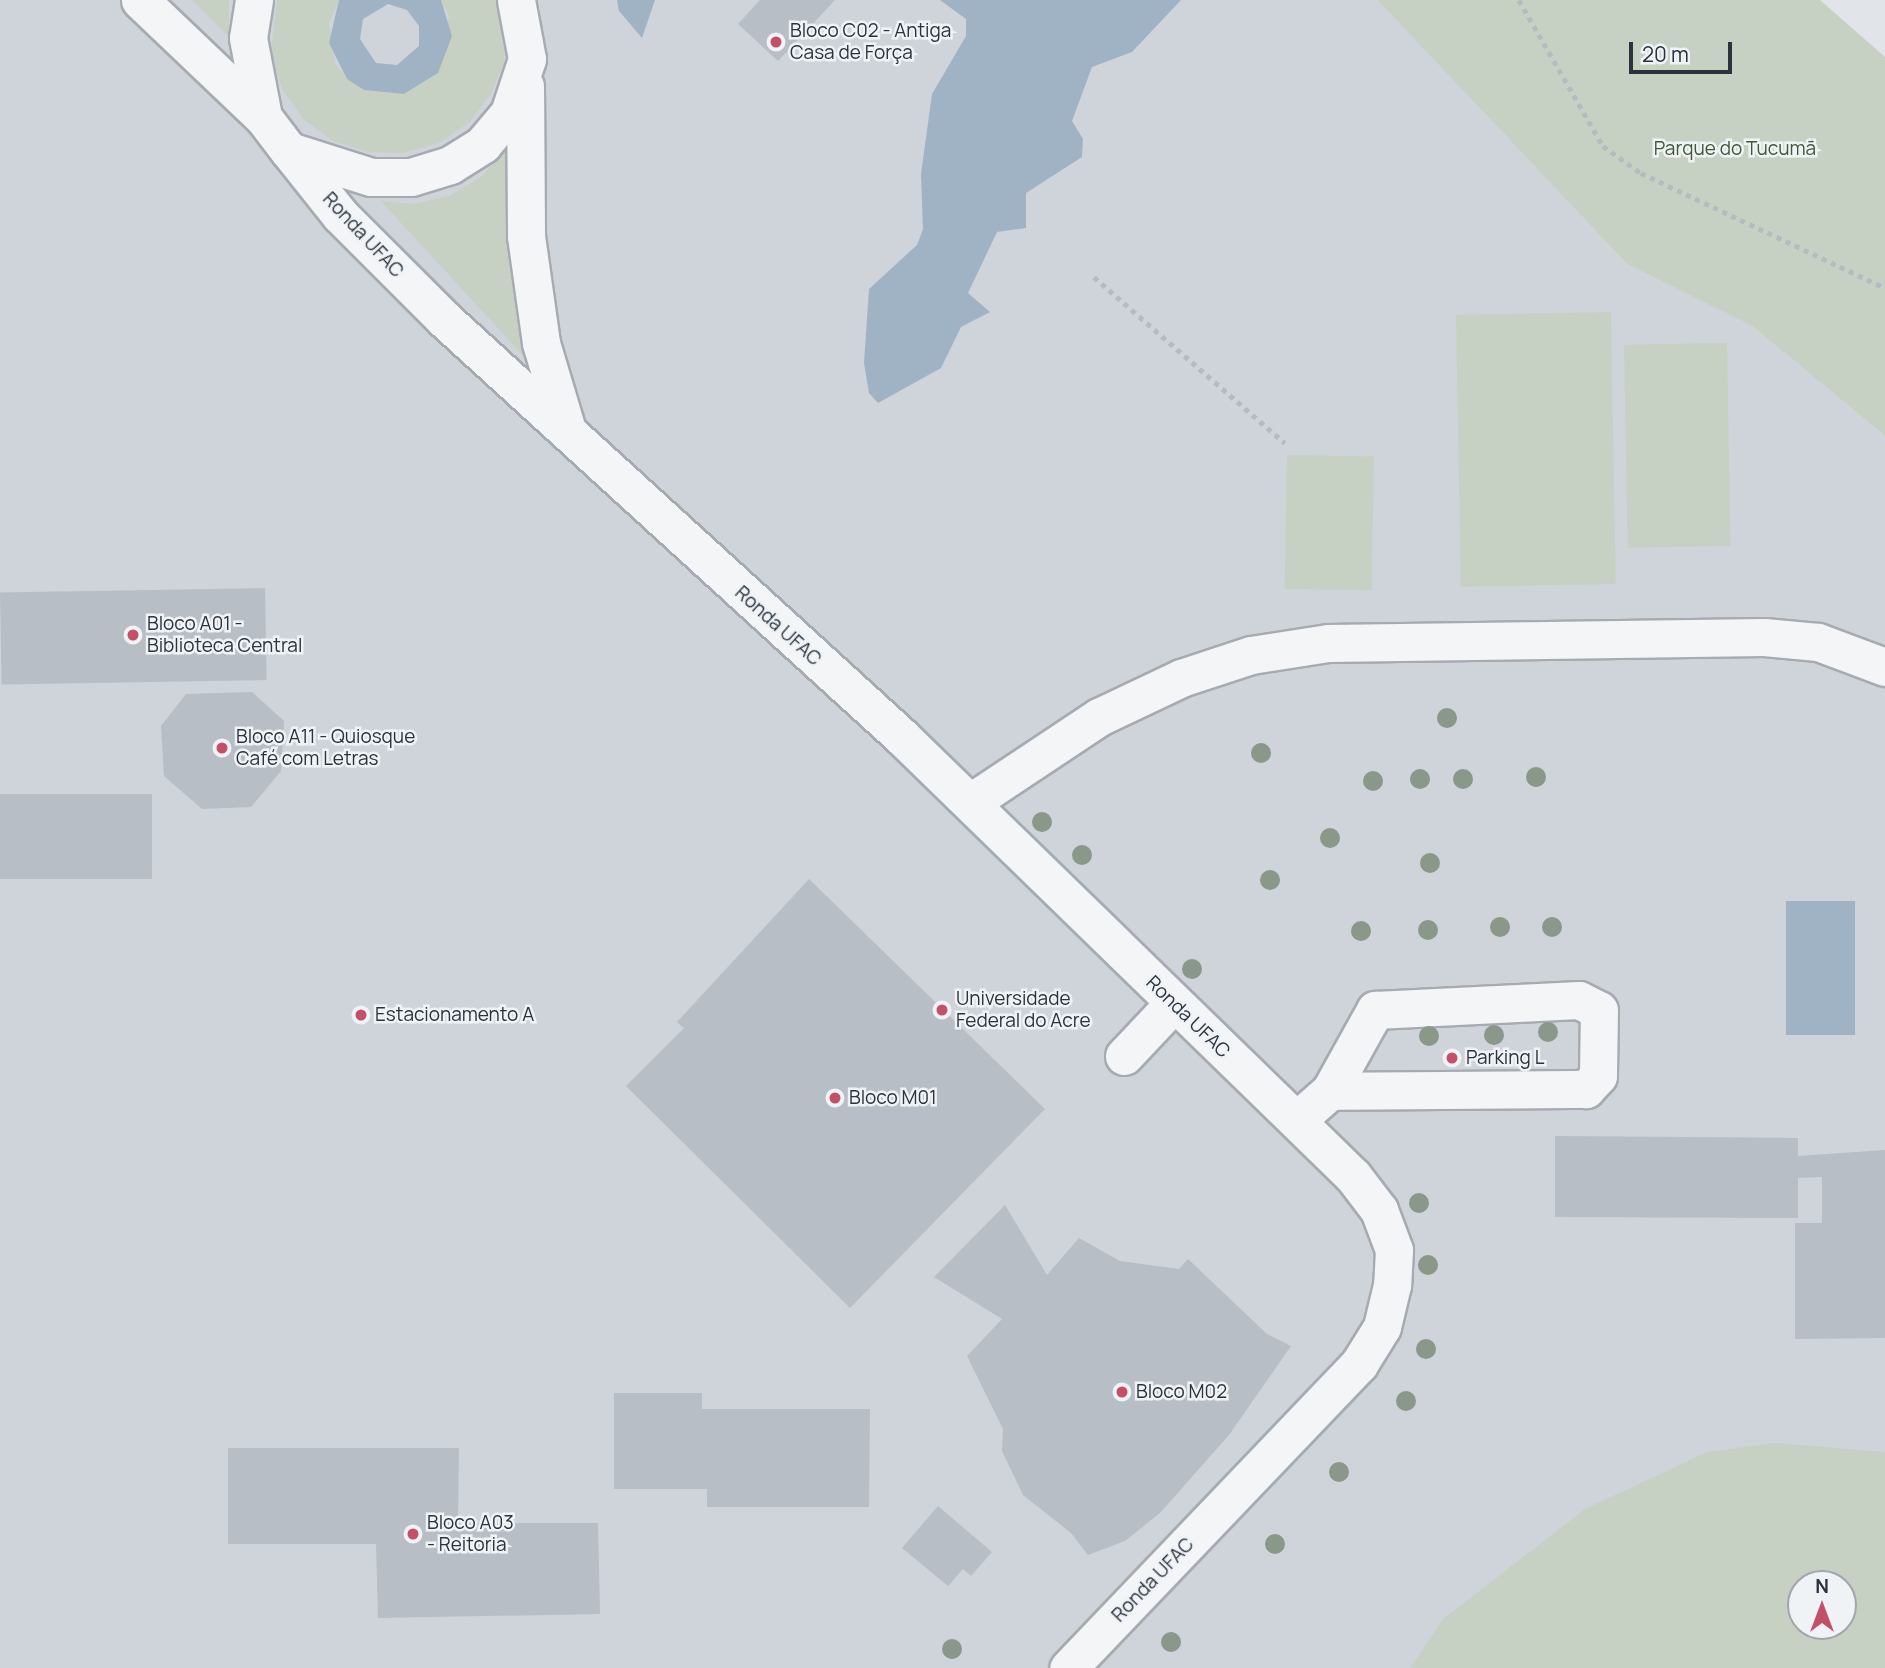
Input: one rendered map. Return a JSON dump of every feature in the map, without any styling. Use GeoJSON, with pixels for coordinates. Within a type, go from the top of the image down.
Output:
{"type":"FeatureCollection","features":[{"type":"Feature","properties":{"kind":"street"},"geometry":{"type":"LineString","coordinates":[[141,0],[263,117]]}},
{"type":"Feature","properties":{"kind":"street"},"geometry":{"type":"LineString","coordinates":[[254,0],[248,38],[263,117]]}},
{"type":"Feature","properties":{"kind":"street"},"geometry":{"type":"LineString","coordinates":[[289,151],[371,177],[411,177],[450,166],[483,144],[509,113],[526,68],[516,0]]}},
{"type":"Feature","properties":{"kind":"street"},"geometry":{"type":"LineString","coordinates":[[533,0],[526,68],[526,236],[541,343],[566,427]]}},
{"type":"Feature","properties":{"kind":"street","name":"Ronda UFAC"},"geometry":{"type":"LineString","coordinates":[[263,117],[341,215],[444,320],[566,427],[971,802],[1174,1003],[1297,1120],[1379,1210],[1394,1250],[1382,1327],[1359,1364],[1068,1668]]}},
{"type":"Feature","properties":{"kind":"street"},"geometry":{"type":"LineString","coordinates":[[971,802],[1099,717],[1181,678],[1251,655],[1328,643],[1764,637],[1818,642],[1885,667]]}},
{"type":"Feature","properties":{"kind":"street"},"geometry":{"type":"LineString","coordinates":[[1297,1120],[1330,1091],[1375,1010],[1389,1006],[1578,1000],[1599,1010],[1598,1076],[1586,1089],[1330,1091]]}},
{"type":"Feature","properties":{"kind":"street"},"geometry":{"type":"LineString","coordinates":[[1124,1056],[1174,1003]]}},
{"type":"Feature","properties":{"kind":"path"},"geometry":{"type":"LineString","coordinates":[[1519,0],[1603,146],[1640,173],[1885,288]]}},
{"type":"Feature","properties":{"kind":"path"},"geometry":{"type":"LineString","coordinates":[[1094,277],[1284,443]]}},
{"type":"Feature","properties":{"kind":"shaded area","name":"Universidade Federal do Acre"},"geometry":{"type":"Polygon","coordinates":[[[0,0],[1377,0],[1627,264],[1752,326],[1885,436],[1885,1668],[0,1668],[0,0]]]}},
{"type":"Feature","properties":{"kind":"green space"},"geometry":{"type":"Polygon","coordinates":[[[192,0],[229,0],[229,37],[192,0]]]}},
{"type":"Feature","properties":{"kind":"green space"},"geometry":{"type":"Polygon","coordinates":[[[277,0],[339,0],[329,23],[335,63],[347,79],[404,94],[438,73],[449,16],[441,0],[499,0],[506,25],[504,62],[491,94],[469,123],[439,143],[404,153],[368,152],[333,141],[303,119],[282,89],[271,53],[277,0]]]}},
{"type":"Feature","properties":{"kind":"green space","name":"Parque do Tucumã"},"geometry":{"type":"Polygon","coordinates":[[[1377,0],[1820,0],[1885,57],[1885,436],[1752,326],[1627,264],[1377,0]]]}},
{"type":"Feature","properties":{"kind":"green space"},"geometry":{"type":"Polygon","coordinates":[[[506,150],[518,318],[526,359],[381,201],[414,204],[449,196],[481,177],[506,150]]]}},
{"type":"Feature","properties":{"kind":"green space"},"geometry":{"type":"Polygon","coordinates":[[[1611,312],[1616,584],[1461,587],[1456,315],[1611,312]]]}},
{"type":"Feature","properties":{"kind":"green space"},"geometry":{"type":"Polygon","coordinates":[[[1727,343],[1731,546],[1628,548],[1624,345],[1727,343]]]}},
{"type":"Feature","properties":{"kind":"green space"},"geometry":{"type":"Polygon","coordinates":[[[1287,455],[1374,457],[1372,590],[1285,589],[1287,455]]]}},
{"type":"Feature","properties":{"kind":"green space"},"geometry":{"type":"Polygon","coordinates":[[[1775,1443],[1885,1452],[1885,1668],[1410,1668],[1443,1619],[1585,1509],[1707,1452],[1775,1443]]]}},
{"type":"Feature","properties":{"kind":"water"},"geometry":{"type":"Polygon","coordinates":[[[339,0],[441,0],[452,36],[438,73],[404,94],[364,90],[347,79],[329,43],[339,0]],[[388,4],[363,19],[360,39],[376,63],[397,65],[419,46],[419,26],[407,10],[388,4]]]}},
{"type":"Feature","properties":{"kind":"water"},"geometry":{"type":"Polygon","coordinates":[[[617,0],[655,0],[642,38],[619,11],[617,0]]]}},
{"type":"Feature","properties":{"kind":"water"},"geometry":{"type":"Polygon","coordinates":[[[940,0],[1181,0],[1132,52],[1092,67],[1072,121],[1083,139],[1082,157],[1026,193],[1026,228],[997,232],[968,293],[990,312],[961,327],[941,368],[878,403],[869,393],[864,363],[869,289],[917,245],[923,229],[921,174],[932,94],[966,36],[966,19],[940,0]]]}},
{"type":"Feature","properties":{"kind":"water"},"geometry":{"type":"Polygon","coordinates":[[[1786,901],[1855,901],[1855,1035],[1786,1035],[1786,901]]]}},
{"type":"Feature","properties":{"kind":"building","name":"Bloco C02 - Antiga Casa de Força"},"geometry":{"type":"Polygon","coordinates":[[[760,0],[835,0],[778,61],[738,24],[760,0]]]}},
{"type":"Feature","properties":{"kind":"building","name":"Bloco A01 - Biblioteca Central"},"geometry":{"type":"Polygon","coordinates":[[[265,588],[267,680],[2,685],[0,593],[265,588]]]}},
{"type":"Feature","properties":{"kind":"building","name":"Bloco A11 - Quiosque Café com Letras"},"geometry":{"type":"Polygon","coordinates":[[[252,692],[284,721],[281,771],[251,807],[202,809],[164,776],[161,726],[186,694],[252,692]]]}},
{"type":"Feature","properties":{"kind":"building"},"geometry":{"type":"Polygon","coordinates":[[[0,794],[152,794],[152,879],[0,879],[0,794]]]}},
{"type":"Feature","properties":{"kind":"building","name":"Bloco M01"},"geometry":{"type":"Polygon","coordinates":[[[809,879],[1045,1109],[850,1308],[626,1086],[684,1028],[677,1022],[809,879]]]}},
{"type":"Feature","properties":{"kind":"building"},"geometry":{"type":"Polygon","coordinates":[[[1555,1136],[1798,1138],[1798,1156],[1885,1150],[1885,1338],[1795,1339],[1795,1223],[1822,1223],[1822,1177],[1798,1178],[1798,1218],[1555,1217],[1555,1136]]]}},
{"type":"Feature","properties":{"kind":"building","name":"Bloco M02"},"geometry":{"type":"Polygon","coordinates":[[[1005,1205],[1047,1275],[1079,1238],[1120,1261],[1179,1269],[1188,1259],[1267,1334],[1291,1346],[1229,1435],[1160,1513],[1125,1541],[1088,1555],[1071,1533],[1023,1495],[1002,1451],[1003,1429],[967,1356],[1002,1319],[934,1277],[1005,1205]]]}},
{"type":"Feature","properties":{"kind":"building"},"geometry":{"type":"Polygon","coordinates":[[[614,1393],[702,1393],[702,1409],[870,1409],[869,1507],[707,1507],[707,1489],[614,1489],[614,1393]]]}},
{"type":"Feature","properties":{"kind":"building","name":"Bloco A03 - Reitoria"},"geometry":{"type":"Polygon","coordinates":[[[228,1448],[459,1448],[458,1523],[598,1523],[600,1614],[378,1618],[376,1544],[228,1544],[228,1448]]]}},
{"type":"Feature","properties":{"kind":"building"},"geometry":{"type":"Polygon","coordinates":[[[938,1506],[992,1552],[971,1576],[963,1569],[948,1586],[902,1548],[938,1506]]]}},
{"type":"Feature","properties":{"kind":"place","name":"Bloco C02 - Antiga Casa de Força"},"geometry":{"type":"Point","coordinates":[776,42]}},
{"type":"Feature","properties":{"kind":"place","name":"Bloco A01 - Biblioteca Central"},"geometry":{"type":"Point","coordinates":[133,635]}},
{"type":"Feature","properties":{"kind":"place","name":"Bloco A11 - Quiosque Café com Letras"},"geometry":{"type":"Point","coordinates":[222,748]}},
{"type":"Feature","properties":{"kind":"place","name":"Universidade Federal do Acre"},"geometry":{"type":"Point","coordinates":[942,1010]}},
{"type":"Feature","properties":{"kind":"place","name":"Estacionamento A"},"geometry":{"type":"Point","coordinates":[361,1015]}},
{"type":"Feature","properties":{"kind":"place","name":"Parking L"},"geometry":{"type":"Point","coordinates":[1452,1058]}},
{"type":"Feature","properties":{"kind":"place","name":"Bloco M01"},"geometry":{"type":"Point","coordinates":[835,1098]}},
{"type":"Feature","properties":{"kind":"place","name":"Bloco M02"},"geometry":{"type":"Point","coordinates":[1122,1392]}},
{"type":"Feature","properties":{"kind":"place","name":"Bloco A03 - Reitoria"},"geometry":{"type":"Point","coordinates":[413,1534]}}]}
